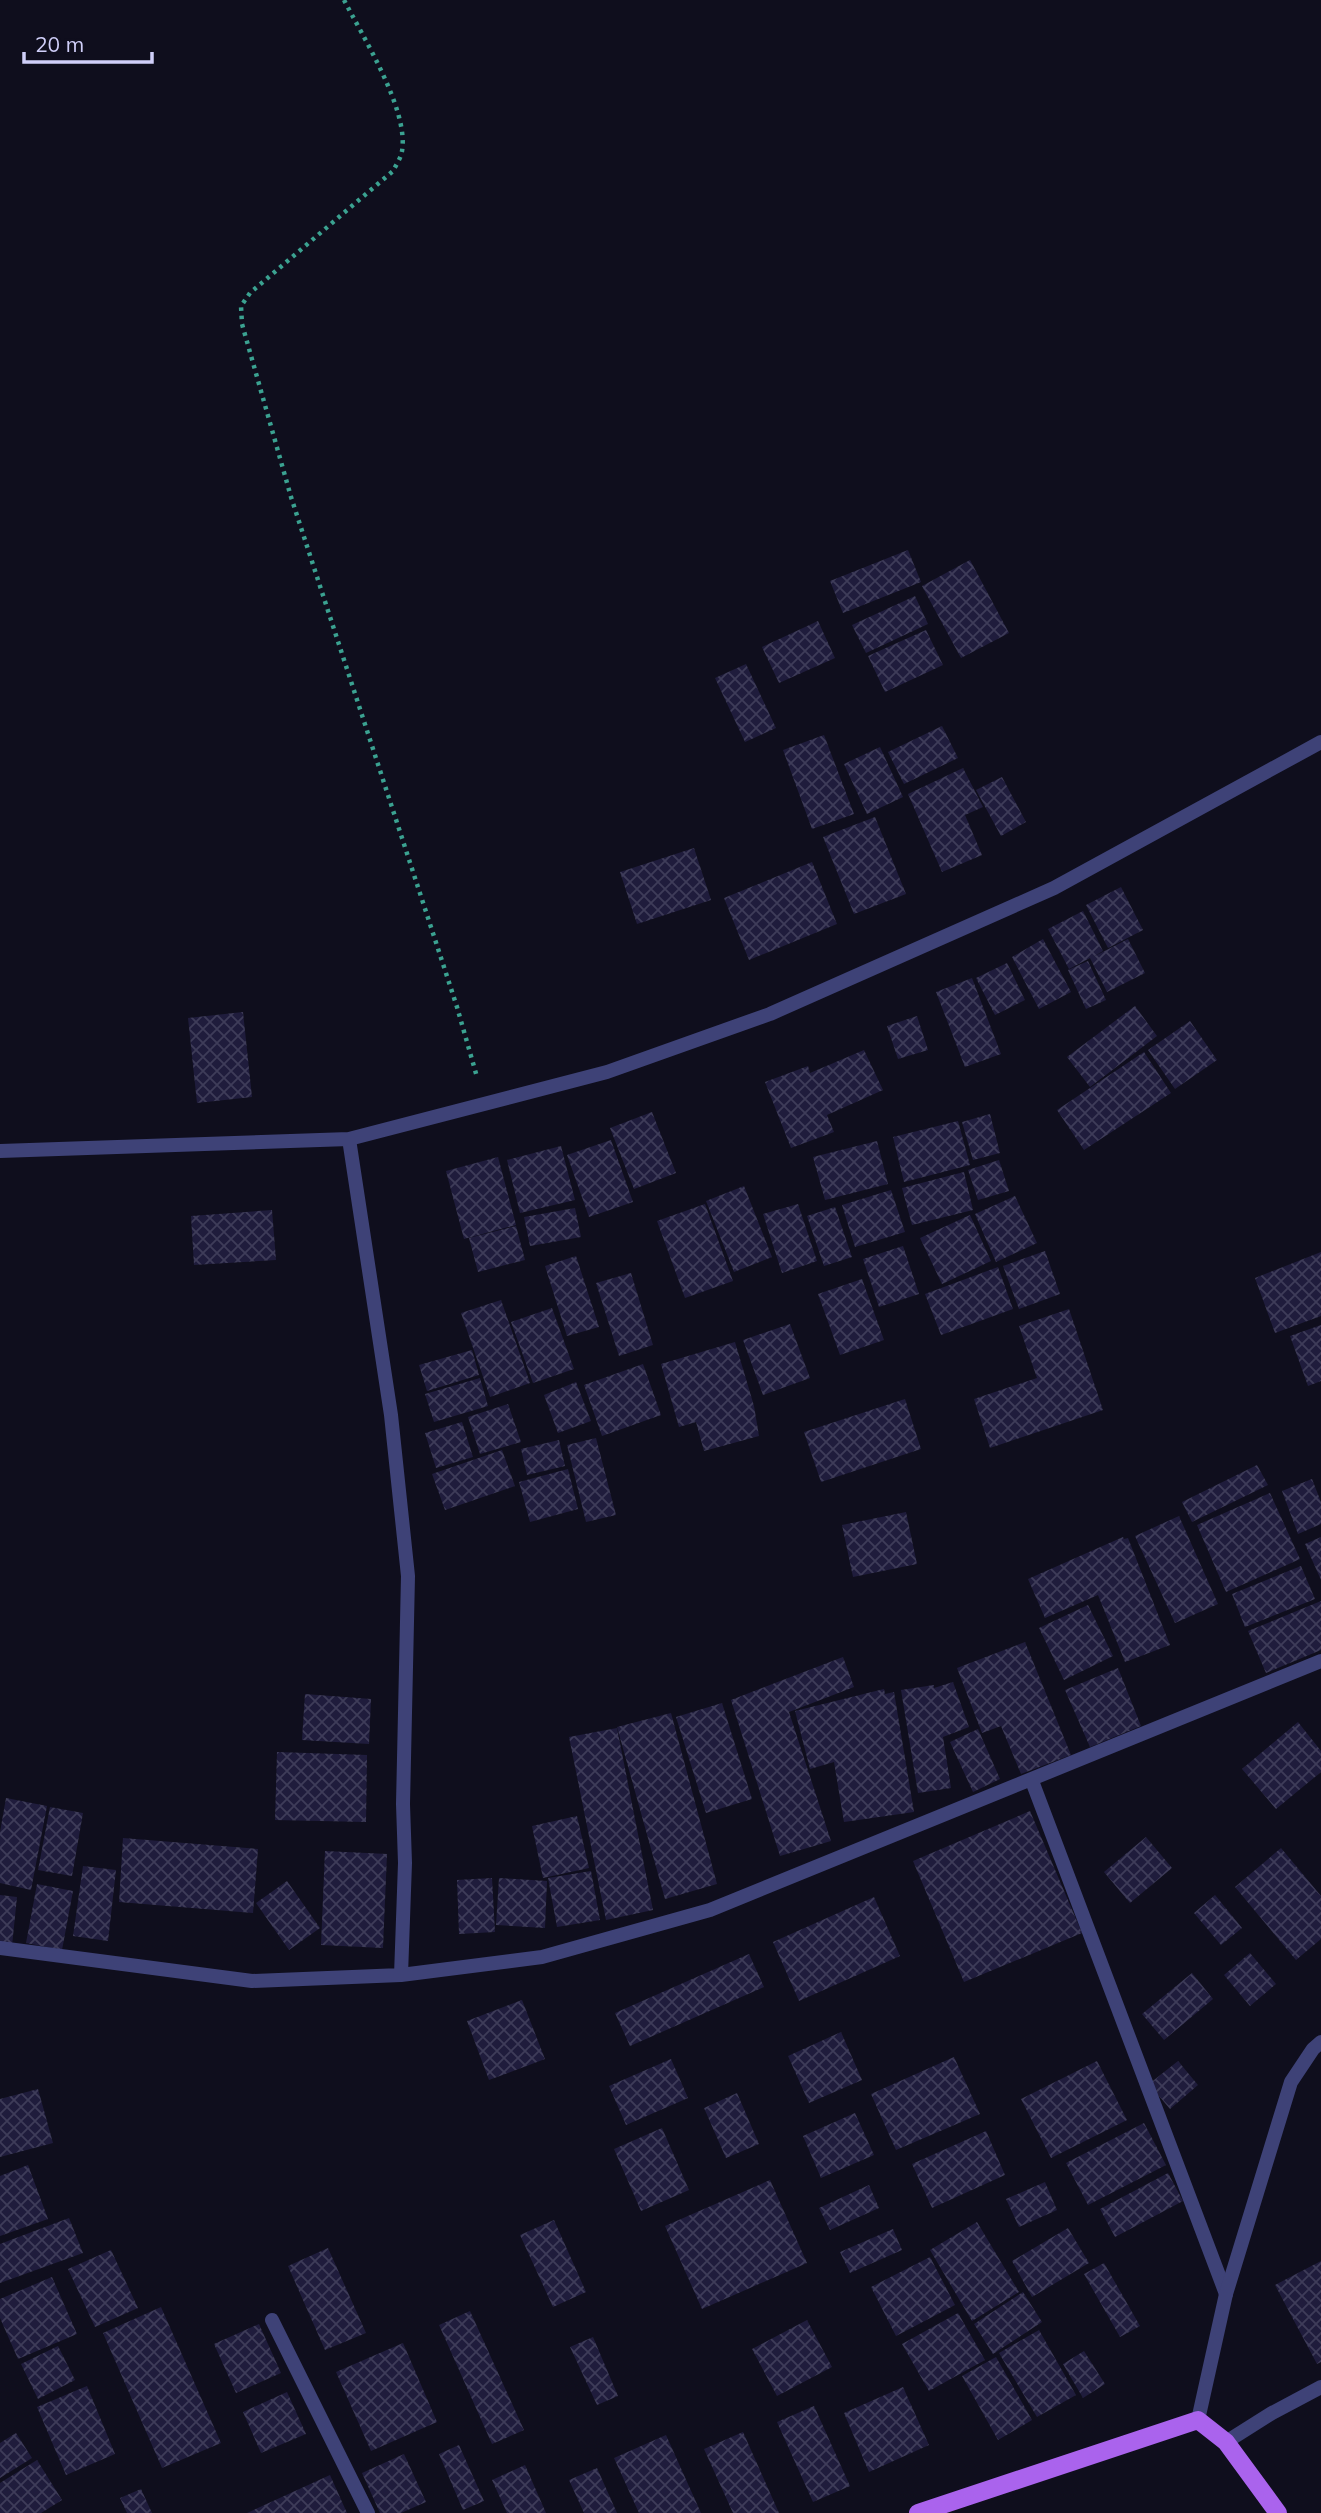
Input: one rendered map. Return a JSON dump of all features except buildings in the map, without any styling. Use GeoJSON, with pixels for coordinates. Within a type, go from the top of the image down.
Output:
{"type":"FeatureCollection","features":[{"type":"Feature","properties":{"kind":"main road"},"geometry":{"type":"LineString","coordinates":[[918,2513],[1198,2420],[1226,2442],[1278,2513]]}},
{"type":"Feature","properties":{"kind":"street"},"geometry":{"type":"LineString","coordinates":[[0,1151],[349,1139],[607,1072],[770,1014],[1054,888],[1321,742]]}},
{"type":"Feature","properties":{"kind":"street"},"geometry":{"type":"LineString","coordinates":[[349,1139],[391,1415],[408,1576],[401,1975]]}},
{"type":"Feature","properties":{"kind":"street"},"geometry":{"type":"LineString","coordinates":[[0,1948],[252,1981],[401,1975],[541,1957],[710,1910],[1321,1661]]}},
{"type":"Feature","properties":{"kind":"street"},"geometry":{"type":"LineString","coordinates":[[1032,1781],[1226,2294]]}},
{"type":"Feature","properties":{"kind":"street"},"geometry":{"type":"LineString","coordinates":[[1198,2420],[1226,2294],[1291,2082],[1313,2049],[1321,2042]]}},
{"type":"Feature","properties":{"kind":"street"},"geometry":{"type":"LineString","coordinates":[[272,2320],[368,2513]]}},
{"type":"Feature","properties":{"kind":"street"},"geometry":{"type":"LineString","coordinates":[[1226,2442],[1321,2387]]}},
{"type":"Feature","properties":{"kind":"path"},"geometry":{"type":"LineString","coordinates":[[344,0],[391,95],[403,133],[402,154],[393,171],[250,293],[242,306],[242,324],[291,497],[457,1007],[485,1104]]}}]}
